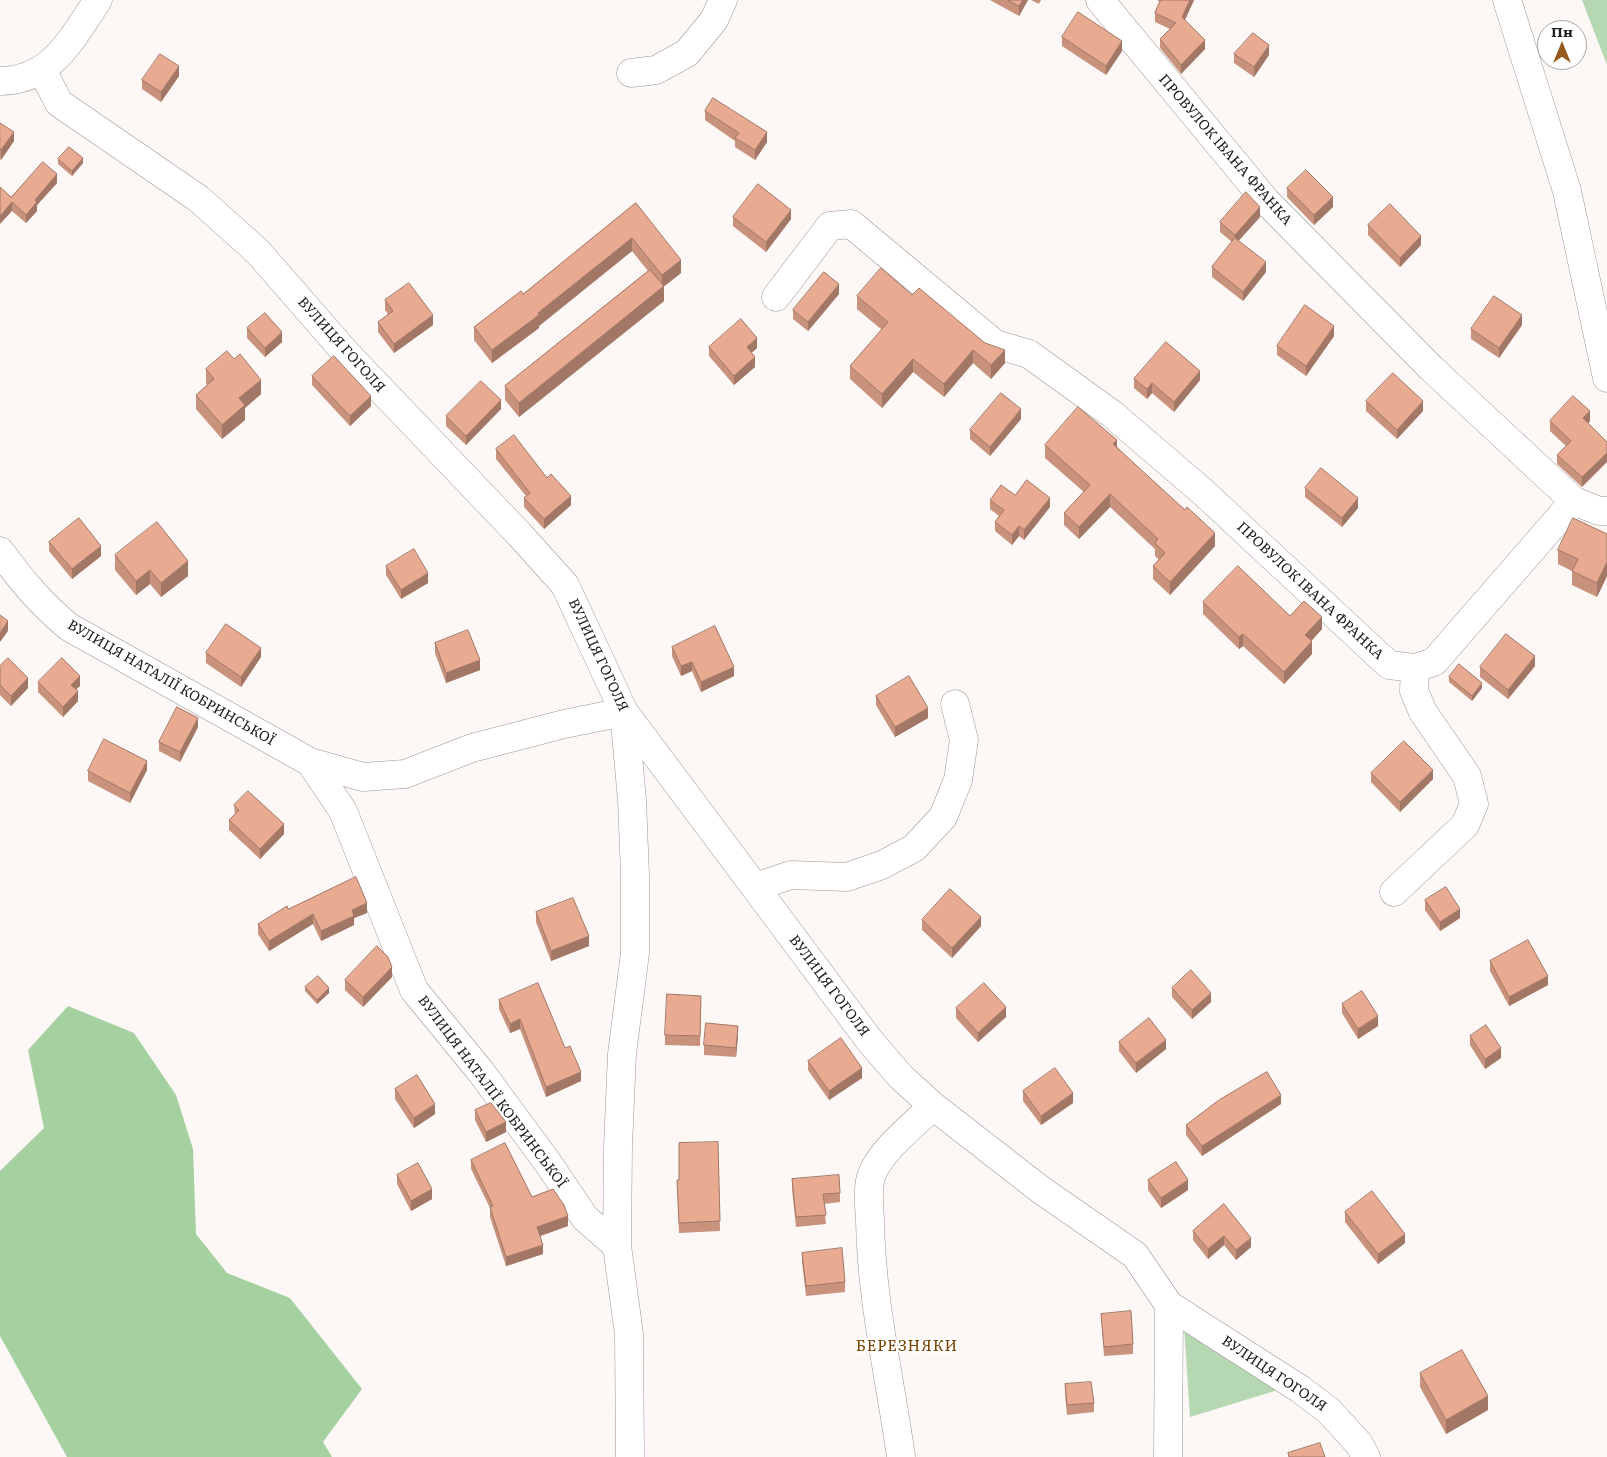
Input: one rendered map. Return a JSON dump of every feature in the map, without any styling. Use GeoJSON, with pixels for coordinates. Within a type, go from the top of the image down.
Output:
{"type":"FeatureCollection","features":[{"type":"Feature","properties":{"kind":"street"},"geometry":{"type":"LineString","coordinates":[[0,80],[10,81],[42,70],[62,52],[98,0]]}},
{"type":"Feature","properties":{"kind":"street"},"geometry":{"type":"LineString","coordinates":[[631,73],[656,70],[686,53],[714,20],[723,0]]}},
{"type":"Feature","properties":{"kind":"street","name":"ПРОВУЛОК ІВАНА ФРАНКА"},"geometry":{"type":"LineString","coordinates":[[1100,0],[1266,201],[1431,368],[1574,501],[1599,511],[1607,511]]}},
{"type":"Feature","properties":{"kind":"street"},"geometry":{"type":"LineString","coordinates":[[1507,0],[1567,191],[1607,378]]}},
{"type":"Feature","properties":{"kind":"street","name":"ВУЛИЦЯ ГОГОЛЯ"},"geometry":{"type":"LineString","coordinates":[[42,70],[59,102],[199,199],[258,252],[346,354],[520,535],[565,585],[624,712],[870,1041],[901,1077],[933,1106],[1041,1190],[1135,1255],[1169,1304],[1292,1384],[1329,1411],[1359,1444],[1366,1457]]}},
{"type":"Feature","properties":{"kind":"street","name":"ПРОВУЛОК ІВАНА ФРАНКА"},"geometry":{"type":"LineString","coordinates":[[776,298],[830,226],[852,224],[995,344],[1030,354],[1112,414],[1195,486],[1389,665],[1415,668]]}},
{"type":"Feature","properties":{"kind":"street"},"geometry":{"type":"LineString","coordinates":[[1394,892],[1465,824],[1474,804],[1467,776],[1423,712],[1414,691],[1415,668],[1434,662],[1574,501]]}},
{"type":"Feature","properties":{"kind":"street","name":"ВУЛИЦЯ НАТАЛІЇ КОБРИНСЬКОЇ"},"geometry":{"type":"LineString","coordinates":[[0,551],[28,588],[48,610],[69,627],[310,762],[363,777],[405,774],[472,748],[564,724],[624,712]]}},
{"type":"Feature","properties":{"kind":"street"},"geometry":{"type":"LineString","coordinates":[[756,887],[791,875],[847,876],[882,865],[914,848],[943,817],[958,780],[964,740],[955,704]]}},
{"type":"Feature","properties":{"kind":"street"},"geometry":{"type":"LineString","coordinates":[[624,712],[632,800],[635,875],[635,953],[622,1054],[618,1146],[617,1246],[629,1334],[630,1457]]}},
{"type":"Feature","properties":{"kind":"street","name":"ВУЛИЦЯ НАТАЛІЇ КОБРИНСЬКОЇ"},"geometry":{"type":"LineString","coordinates":[[310,762],[343,810],[414,990],[526,1132],[585,1218],[617,1246]]}},
{"type":"Feature","properties":{"kind":"street"},"geometry":{"type":"LineString","coordinates":[[901,1457],[875,1297],[870,1244],[869,1193],[871,1176],[876,1166],[888,1150],[933,1106]]}},
{"type":"Feature","properties":{"kind":"street"},"geometry":{"type":"LineString","coordinates":[[1168,1457],[1169,1304]]}},
{"type":"Feature","properties":{"kind":"green space"},"geometry":{"type":"Polygon","coordinates":[[[1582,0],[1607,0],[1607,65],[1582,0]]]}},
{"type":"Feature","properties":{"kind":"green space"},"geometry":{"type":"Polygon","coordinates":[[[68,1006],[134,1033],[176,1095],[193,1149],[196,1234],[227,1273],[290,1298],[362,1389],[323,1442],[332,1457],[67,1457],[0,1336],[0,1171],[44,1128],[28,1050],[68,1006]]]}},
{"type":"Feature","properties":{"kind":"green space"},"geometry":{"type":"Polygon","coordinates":[[[1184,1326],[1281,1389],[1190,1417],[1184,1326]]]}},
{"type":"Feature","properties":{"kind":"building"},"geometry":{"type":"Polygon","coordinates":[[[1008,0],[1023,0],[1019,6],[1008,0]]]}},
{"type":"Feature","properties":{"kind":"building"},"geometry":{"type":"Polygon","coordinates":[[[1161,0],[1190,0],[1182,17],[1205,40],[1181,65],[1160,39],[1176,23],[1155,13],[1161,0]]]}},
{"type":"Feature","properties":{"kind":"building"},"geometry":{"type":"Polygon","coordinates":[[[1078,12],[1122,41],[1106,66],[1062,37],[1078,12]]]}},
{"type":"Feature","properties":{"kind":"building"},"geometry":{"type":"Polygon","coordinates":[[[1253,33],[1269,45],[1254,67],[1234,54],[1253,33]]]}},
{"type":"Feature","properties":{"kind":"building"},"geometry":{"type":"Polygon","coordinates":[[[160,54],[179,66],[161,92],[142,80],[160,54]]]}},
{"type":"Feature","properties":{"kind":"building"},"geometry":{"type":"Polygon","coordinates":[[[713,98],[767,132],[755,150],[735,138],[739,133],[705,111],[713,98]]]}},
{"type":"Feature","properties":{"kind":"building"},"geometry":{"type":"Polygon","coordinates":[[[0,123],[14,132],[1,150],[0,149],[0,123]]]}},
{"type":"Feature","properties":{"kind":"building"},"geometry":{"type":"Polygon","coordinates":[[[69,147],[83,158],[72,171],[58,159],[69,147]]]}},
{"type":"Feature","properties":{"kind":"building"},"geometry":{"type":"Polygon","coordinates":[[[43,162],[57,174],[35,200],[37,202],[26,215],[12,202],[0,216],[0,187],[11,197],[43,162]]]}},
{"type":"Feature","properties":{"kind":"building"},"geometry":{"type":"Polygon","coordinates":[[[1306,170],[1333,197],[1314,215],[1287,188],[1306,170]]]}},
{"type":"Feature","properties":{"kind":"building"},"geometry":{"type":"Polygon","coordinates":[[[758,184],[791,210],[766,242],[733,217],[758,184]]]}},
{"type":"Feature","properties":{"kind":"building"},"geometry":{"type":"Polygon","coordinates":[[[1246,192],[1260,207],[1235,235],[1220,222],[1246,192]]]}},
{"type":"Feature","properties":{"kind":"building"},"geometry":{"type":"Polygon","coordinates":[[[636,203],[681,260],[662,275],[632,238],[538,313],[539,315],[492,350],[474,327],[521,291],[523,294],[636,203]]]}},
{"type":"Feature","properties":{"kind":"building"},"geometry":{"type":"Polygon","coordinates":[[[1390,204],[1421,236],[1400,258],[1368,225],[1390,204]]]}},
{"type":"Feature","properties":{"kind":"building"},"geometry":{"type":"Polygon","coordinates":[[[1235,238],[1266,262],[1243,292],[1212,267],[1235,238]]]}},
{"type":"Feature","properties":{"kind":"building"},"geometry":{"type":"Polygon","coordinates":[[[881,268],[912,295],[919,288],[985,343],[1005,350],[991,365],[973,350],[944,384],[913,359],[882,394],[850,366],[888,322],[857,296],[881,268]]]}},
{"type":"Feature","properties":{"kind":"building"},"geometry":{"type":"Polygon","coordinates":[[[650,270],[664,286],[519,403],[505,386],[650,270]]]}},
{"type":"Feature","properties":{"kind":"building"},"geometry":{"type":"Polygon","coordinates":[[[824,272],[839,284],[808,322],[793,310],[824,272]]]}},
{"type":"Feature","properties":{"kind":"building"},"geometry":{"type":"Polygon","coordinates":[[[409,283],[433,315],[394,344],[378,322],[393,311],[385,300],[409,283]]]}},
{"type":"Feature","properties":{"kind":"building"},"geometry":{"type":"Polygon","coordinates":[[[1494,296],[1522,315],[1499,348],[1471,329],[1494,296]]]}},
{"type":"Feature","properties":{"kind":"building"},"geometry":{"type":"Polygon","coordinates":[[[1305,305],[1334,326],[1306,366],[1277,346],[1305,305]]]}},
{"type":"Feature","properties":{"kind":"building"},"geometry":{"type":"Polygon","coordinates":[[[265,313],[282,332],[265,348],[247,328],[265,313]]]}},
{"type":"Feature","properties":{"kind":"building"},"geometry":{"type":"Polygon","coordinates":[[[741,319],[757,338],[747,347],[755,357],[734,376],[709,347],[741,319]]]}},
{"type":"Feature","properties":{"kind":"building"},"geometry":{"type":"Polygon","coordinates":[[[1166,342],[1200,371],[1174,402],[1152,383],[1147,389],[1134,379],[1166,342]]]}},
{"type":"Feature","properties":{"kind":"building"},"geometry":{"type":"Polygon","coordinates":[[[227,351],[234,359],[240,354],[261,380],[239,398],[245,405],[222,425],[196,395],[214,379],[206,369],[227,351]]]}},
{"type":"Feature","properties":{"kind":"building"},"geometry":{"type":"Polygon","coordinates":[[[334,356],[371,396],[350,416],[312,376],[334,356]]]}},
{"type":"Feature","properties":{"kind":"building"},"geometry":{"type":"Polygon","coordinates":[[[1393,373],[1423,401],[1397,430],[1366,401],[1393,373]]]}},
{"type":"Feature","properties":{"kind":"building"},"geometry":{"type":"Polygon","coordinates":[[[481,381],[501,400],[466,436],[446,416],[481,381]]]}},
{"type":"Feature","properties":{"kind":"building"},"geometry":{"type":"Polygon","coordinates":[[[1001,393],[1021,409],[990,447],[970,430],[1001,393]]]}},
{"type":"Feature","properties":{"kind":"building"},"geometry":{"type":"Polygon","coordinates":[[[1573,396],[1590,411],[1583,418],[1607,442],[1607,453],[1582,477],[1557,455],[1571,441],[1550,421],[1573,396]]]}},
{"type":"Feature","properties":{"kind":"building"},"geometry":{"type":"Polygon","coordinates":[[[1078,407],[1117,440],[1113,444],[1185,510],[1187,507],[1215,533],[1170,582],[1153,566],[1165,553],[1155,543],[1158,539],[1110,494],[1079,527],[1064,513],[1090,485],[1045,445],[1078,407]]]}},
{"type":"Feature","properties":{"kind":"building"},"geometry":{"type":"Polygon","coordinates":[[[514,435],[547,478],[551,474],[571,496],[544,519],[524,498],[530,493],[496,449],[514,435]]]}},
{"type":"Feature","properties":{"kind":"building"},"geometry":{"type":"Polygon","coordinates":[[[1321,468],[1358,498],[1342,518],[1305,488],[1321,468]]]}},
{"type":"Feature","properties":{"kind":"building"},"geometry":{"type":"Polygon","coordinates":[[[1027,480],[1050,498],[1024,530],[1019,526],[1012,535],[995,522],[1004,510],[990,500],[1001,485],[1015,495],[1027,480]]]}},
{"type":"Feature","properties":{"kind":"building"},"geometry":{"type":"Polygon","coordinates":[[[79,518],[101,546],[72,569],[49,542],[79,518]]]}},
{"type":"Feature","properties":{"kind":"building"},"geometry":{"type":"Polygon","coordinates":[[[1573,518],[1607,534],[1607,562],[1597,583],[1572,571],[1578,559],[1558,550],[1573,518]]]}},
{"type":"Feature","properties":{"kind":"building"},"geometry":{"type":"Polygon","coordinates":[[[157,522],[188,561],[161,583],[150,570],[136,581],[115,555],[157,522]]]}},
{"type":"Feature","properties":{"kind":"building"},"geometry":{"type":"Polygon","coordinates":[[[414,549],[428,573],[401,590],[386,566],[414,549]]]}},
{"type":"Feature","properties":{"kind":"building"},"geometry":{"type":"Polygon","coordinates":[[[1238,566],[1290,616],[1304,601],[1322,617],[1305,635],[1312,641],[1284,672],[1243,634],[1239,637],[1203,602],[1238,566]]]}},
{"type":"Feature","properties":{"kind":"building"},"geometry":{"type":"Polygon","coordinates":[[[0,615],[8,621],[0,633],[0,615]]]}},
{"type":"Feature","properties":{"kind":"building"},"geometry":{"type":"Polygon","coordinates":[[[226,624],[261,648],[241,677],[206,653],[226,624]]]}},
{"type":"Feature","properties":{"kind":"building"},"geometry":{"type":"Polygon","coordinates":[[[715,626],[734,667],[701,682],[692,662],[681,666],[672,647],[715,626]]]}},
{"type":"Feature","properties":{"kind":"building"},"geometry":{"type":"Polygon","coordinates":[[[468,630],[480,660],[446,673],[435,643],[468,630]]]}},
{"type":"Feature","properties":{"kind":"building"},"geometry":{"type":"Polygon","coordinates":[[[1506,634],[1535,656],[1508,690],[1480,667],[1506,634]]]}},
{"type":"Feature","properties":{"kind":"building"},"geometry":{"type":"Polygon","coordinates":[[[8,658],[28,678],[11,696],[0,685],[0,666],[8,658]]]}},
{"type":"Feature","properties":{"kind":"building"},"geometry":{"type":"Polygon","coordinates":[[[62,658],[80,676],[71,685],[78,691],[63,707],[38,682],[62,658]]]}},
{"type":"Feature","properties":{"kind":"building"},"geometry":{"type":"Polygon","coordinates":[[[1459,664],[1482,683],[1472,696],[1449,677],[1459,664]]]}},
{"type":"Feature","properties":{"kind":"building"},"geometry":{"type":"Polygon","coordinates":[[[909,676],[928,708],[895,727],[876,696],[909,676]]]}},
{"type":"Feature","properties":{"kind":"building"},"geometry":{"type":"Polygon","coordinates":[[[177,707],[198,718],[180,752],[159,742],[177,707]]]}},
{"type":"Feature","properties":{"kind":"building"},"geometry":{"type":"Polygon","coordinates":[[[104,739],[147,761],[130,793],[88,771],[104,739]]]}},
{"type":"Feature","properties":{"kind":"building"},"geometry":{"type":"Polygon","coordinates":[[[1404,741],[1433,770],[1400,802],[1371,773],[1404,741]]]}},
{"type":"Feature","properties":{"kind":"building"},"geometry":{"type":"Polygon","coordinates":[[[248,791],[284,824],[260,849],[229,820],[239,810],[234,805],[248,791]]]}},
{"type":"Feature","properties":{"kind":"building"},"geometry":{"type":"Polygon","coordinates":[[[356,877],[367,903],[352,910],[354,916],[321,931],[313,914],[269,941],[258,924],[287,906],[288,909],[356,877]]]}},
{"type":"Feature","properties":{"kind":"building"},"geometry":{"type":"Polygon","coordinates":[[[1446,887],[1460,909],[1440,922],[1425,900],[1446,887]]]}},
{"type":"Feature","properties":{"kind":"building"},"geometry":{"type":"Polygon","coordinates":[[[950,889],[981,917],[952,948],[922,920],[950,889]]]}},
{"type":"Feature","properties":{"kind":"building"},"geometry":{"type":"Polygon","coordinates":[[[573,898],[589,936],[551,951],[536,912],[573,898]]]}},
{"type":"Feature","properties":{"kind":"building"},"geometry":{"type":"Polygon","coordinates":[[[1528,940],[1548,976],[1509,997],[1490,961],[1528,940]]]}},
{"type":"Feature","properties":{"kind":"building"},"geometry":{"type":"Polygon","coordinates":[[[377,946],[388,957],[392,967],[363,997],[345,980],[377,946]]]}},
{"type":"Feature","properties":{"kind":"building"},"geometry":{"type":"Polygon","coordinates":[[[1191,970],[1211,993],[1192,1010],[1172,988],[1191,970]]]}},
{"type":"Feature","properties":{"kind":"building"},"geometry":{"type":"Polygon","coordinates":[[[318,976],[329,988],[317,1000],[305,987],[318,976]]]}},
{"type":"Feature","properties":{"kind":"building"},"geometry":{"type":"Polygon","coordinates":[[[538,983],[565,1048],[570,1046],[581,1072],[546,1087],[520,1019],[510,1024],[499,1000],[538,983]]]}},
{"type":"Feature","properties":{"kind":"building"},"geometry":{"type":"Polygon","coordinates":[[[984,983],[1006,1007],[978,1033],[956,1008],[984,983]]]}},
{"type":"Feature","properties":{"kind":"building"},"geometry":{"type":"Polygon","coordinates":[[[1362,991],[1378,1016],[1358,1029],[1342,1004],[1362,991]]]}},
{"type":"Feature","properties":{"kind":"building"},"geometry":{"type":"Polygon","coordinates":[[[667,994],[701,996],[700,1036],[665,1035],[667,994]]]}},
{"type":"Feature","properties":{"kind":"building"},"geometry":{"type":"Polygon","coordinates":[[[1149,1018],[1166,1040],[1136,1063],[1119,1042],[1149,1018]]]}},
{"type":"Feature","properties":{"kind":"building"},"geometry":{"type":"Polygon","coordinates":[[[706,1023],[738,1026],[736,1048],[704,1045],[706,1023]]]}},
{"type":"Feature","properties":{"kind":"building"},"geometry":{"type":"Polygon","coordinates":[[[1486,1025],[1501,1048],[1485,1059],[1470,1036],[1486,1025]]]}},
{"type":"Feature","properties":{"kind":"building"},"geometry":{"type":"Polygon","coordinates":[[[841,1038],[862,1068],[829,1091],[808,1061],[841,1038]]]}},
{"type":"Feature","properties":{"kind":"building"},"geometry":{"type":"Polygon","coordinates":[[[1055,1068],[1073,1093],[1041,1116],[1023,1091],[1055,1068]]]}},
{"type":"Feature","properties":{"kind":"building"},"geometry":{"type":"Polygon","coordinates":[[[1267,1072],[1281,1095],[1202,1146],[1186,1125],[1219,1100],[1267,1072]]]}},
{"type":"Feature","properties":{"kind":"building"},"geometry":{"type":"Polygon","coordinates":[[[417,1075],[435,1104],[414,1118],[395,1089],[417,1075]]]}},
{"type":"Feature","properties":{"kind":"building"},"geometry":{"type":"Polygon","coordinates":[[[491,1103],[506,1122],[486,1132],[475,1110],[491,1103]]]}},
{"type":"Feature","properties":{"kind":"building"},"geometry":{"type":"Polygon","coordinates":[[[718,1142],[720,1221],[679,1223],[677,1180],[679,1180],[679,1143],[718,1142]]]}},
{"type":"Feature","properties":{"kind":"building"},"geometry":{"type":"Polygon","coordinates":[[[505,1143],[532,1197],[553,1189],[564,1205],[568,1216],[537,1227],[543,1245],[506,1257],[490,1207],[493,1206],[471,1160],[505,1143]]]}},
{"type":"Feature","properties":{"kind":"building"},"geometry":{"type":"Polygon","coordinates":[[[1176,1162],[1188,1180],[1161,1198],[1148,1180],[1176,1162]]]}},
{"type":"Feature","properties":{"kind":"building"},"geometry":{"type":"Polygon","coordinates":[[[418,1163],[432,1189],[411,1201],[397,1175],[418,1163]]]}},
{"type":"Feature","properties":{"kind":"building"},"geometry":{"type":"Polygon","coordinates":[[[839,1175],[840,1193],[823,1194],[826,1215],[796,1217],[792,1179],[839,1175]]]}},
{"type":"Feature","properties":{"kind":"building"},"geometry":{"type":"Polygon","coordinates":[[[1372,1191],[1405,1234],[1378,1254],[1345,1212],[1372,1191]]]}},
{"type":"Feature","properties":{"kind":"building"},"geometry":{"type":"Polygon","coordinates":[[[1224,1204],[1251,1238],[1236,1250],[1224,1236],[1208,1249],[1193,1231],[1224,1204]]]}},
{"type":"Feature","properties":{"kind":"building"},"geometry":{"type":"Polygon","coordinates":[[[842,1248],[845,1282],[806,1286],[802,1253],[842,1248]]]}},
{"type":"Feature","properties":{"kind":"building"},"geometry":{"type":"Polygon","coordinates":[[[1131,1311],[1133,1344],[1104,1347],[1101,1314],[1131,1311]]]}},
{"type":"Feature","properties":{"kind":"building"},"geometry":{"type":"Polygon","coordinates":[[[1462,1350],[1488,1396],[1446,1420],[1420,1373],[1462,1350]]]}},
{"type":"Feature","properties":{"kind":"building"},"geometry":{"type":"Polygon","coordinates":[[[1091,1382],[1094,1403],[1067,1405],[1065,1384],[1091,1382]]]}},
{"type":"Feature","properties":{"kind":"building"},"geometry":{"type":"Polygon","coordinates":[[[1320,1443],[1325,1457],[1289,1457],[1288,1453],[1320,1443]]]}},
{"type":"Feature","properties":{"kind":"district","name":"БЕРЕЗНЯКИ"},"geometry":{"type":"Point","coordinates":[907,1347]}}]}
